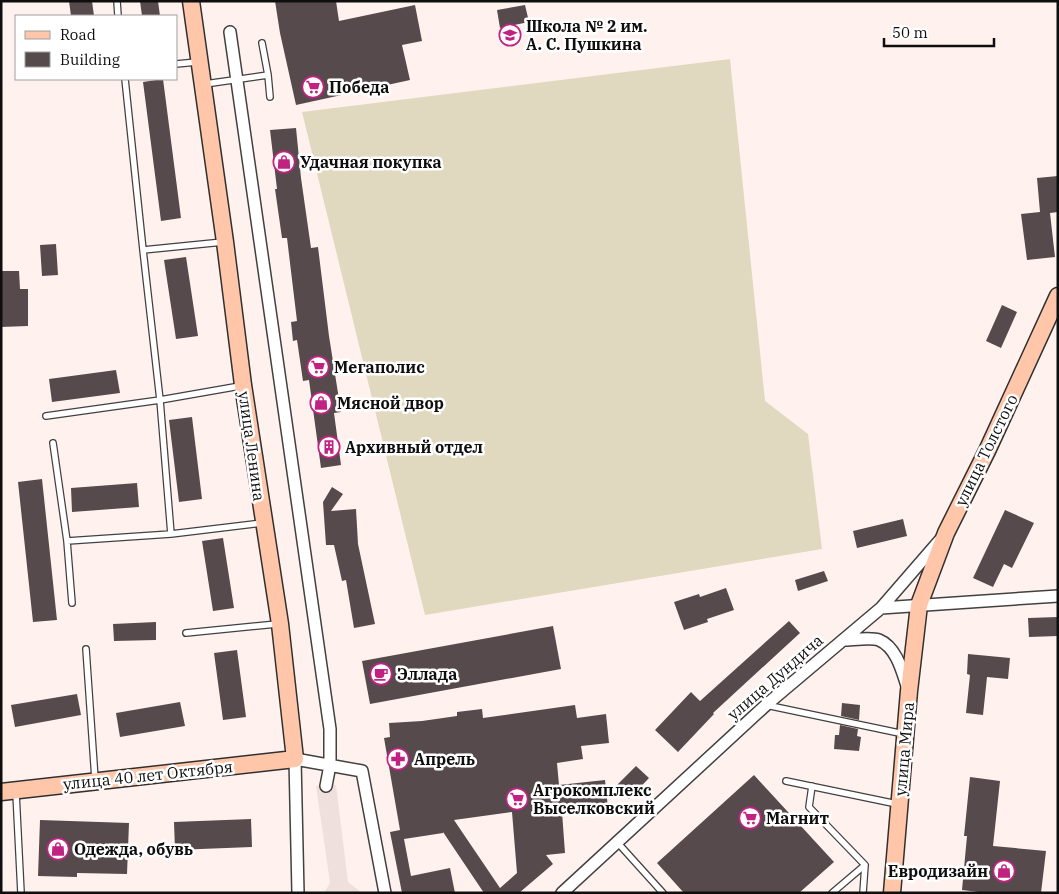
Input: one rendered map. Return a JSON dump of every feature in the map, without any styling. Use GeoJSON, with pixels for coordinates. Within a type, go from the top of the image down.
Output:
{"type":"FeatureCollection","features":[{"type":"Feature","properties":{"kind":"street","name":"улица Ленина"},"geometry":{"type":"LineString","coordinates":[[191,1],[243,385],[280,624],[295,759],[298,893]]}},
{"type":"Feature","properties":{"kind":"street"},"geometry":{"type":"LineString","coordinates":[[230,32],[330,729],[330,765],[326,786]]}},
{"type":"Feature","properties":{"kind":"street","name":"улица Толстого"},"geometry":{"type":"LineString","coordinates":[[919,605],[946,533],[987,451],[1058,296]]}},
{"type":"Feature","properties":{"kind":"street","name":"улица Дундича"},"geometry":{"type":"LineString","coordinates":[[562,893],[766,705],[881,608],[946,533]]}},
{"type":"Feature","properties":{"kind":"street"},"geometry":{"type":"LineString","coordinates":[[881,608],[1058,596]]}},
{"type":"Feature","properties":{"kind":"street","name":"улица Мира"},"geometry":{"type":"LineString","coordinates":[[892,893],[909,691],[919,605]]}},
{"type":"Feature","properties":{"kind":"street"},"geometry":{"type":"LineString","coordinates":[[843,640],[878,640],[891,650],[900,665],[909,691]]}},
{"type":"Feature","properties":{"kind":"street"},"geometry":{"type":"LineString","coordinates":[[295,759],[362,771],[372,813],[385,893]]}},
{"type":"Feature","properties":{"kind":"street","name":"улица 40 лет Октября"},"geometry":{"type":"LineString","coordinates":[[8,791],[295,759]]}},
{"type":"Feature","properties":{"kind":"lane"},"geometry":{"type":"LineString","coordinates":[[117,1],[118,15]]}},
{"type":"Feature","properties":{"kind":"lane"},"geometry":{"type":"LineString","coordinates":[[262,43],[270,96]]}},
{"type":"Feature","properties":{"kind":"lane"},"geometry":{"type":"LineString","coordinates":[[178,64],[199,62]]}},
{"type":"Feature","properties":{"kind":"lane"},"geometry":{"type":"LineString","coordinates":[[202,84],[268,75]]}},
{"type":"Feature","properties":{"kind":"lane"},"geometry":{"type":"LineString","coordinates":[[125,80],[160,400],[171,534]]}},
{"type":"Feature","properties":{"kind":"lane"},"geometry":{"type":"LineString","coordinates":[[143,250],[225,242]]}},
{"type":"Feature","properties":{"kind":"lane"},"geometry":{"type":"LineString","coordinates":[[46,416],[160,400],[243,385]]}},
{"type":"Feature","properties":{"kind":"lane"},"geometry":{"type":"LineString","coordinates":[[52,443],[67,541],[72,604]]}},
{"type":"Feature","properties":{"kind":"lane"},"geometry":{"type":"LineString","coordinates":[[67,541],[171,534],[263,523]]}},
{"type":"Feature","properties":{"kind":"lane"},"geometry":{"type":"LineString","coordinates":[[186,633],[280,624]]}},
{"type":"Feature","properties":{"kind":"lane"},"geometry":{"type":"LineString","coordinates":[[86,649],[95,781]]}},
{"type":"Feature","properties":{"kind":"lane"},"geometry":{"type":"LineString","coordinates":[[766,705],[905,734]]}},
{"type":"Feature","properties":{"kind":"lane"},"geometry":{"type":"LineString","coordinates":[[786,781],[899,804]]}},
{"type":"Feature","properties":{"kind":"lane"},"geometry":{"type":"LineString","coordinates":[[812,786],[809,808],[865,864],[863,893]]}},
{"type":"Feature","properties":{"kind":"lane"},"geometry":{"type":"LineString","coordinates":[[8,791],[21,893]]}},
{"type":"Feature","properties":{"kind":"lane"},"geometry":{"type":"LineString","coordinates":[[617,842],[664,893]]}},
{"type":"Feature","properties":{"kind":"lane"},"geometry":{"type":"LineString","coordinates":[[832,893],[865,864]]}},
{"type":"Feature","properties":{"kind":"shaded area"},"geometry":{"type":"Polygon","coordinates":[[[730,59],[765,401],[808,434],[822,549],[425,615],[302,112],[730,59]]]}},
{"type":"Feature","properties":{"kind":"shaded area"},"geometry":{"type":"Polygon","coordinates":[[[336,785],[348,882],[362,893],[324,893],[330,883],[316,786],[336,785]]]}},
{"type":"Feature","properties":{"kind":"building"},"geometry":{"type":"Polygon","coordinates":[[[69,1],[92,1],[94,15],[71,15],[69,1]]]}},
{"type":"Feature","properties":{"kind":"building"},"geometry":{"type":"Polygon","coordinates":[[[140,1],[158,1],[160,15],[142,15],[140,1]]]}},
{"type":"Feature","properties":{"kind":"building"},"geometry":{"type":"Polygon","coordinates":[[[275,1],[336,1],[339,21],[415,5],[422,41],[402,45],[410,80],[296,105],[275,1]]]}},
{"type":"Feature","properties":{"kind":"building"},"geometry":{"type":"Polygon","coordinates":[[[525,5],[529,22],[500,28],[497,10],[525,5]]]}},
{"type":"Feature","properties":{"kind":"building"},"geometry":{"type":"Polygon","coordinates":[[[163,80],[181,218],[161,221],[143,82],[163,80]]]}},
{"type":"Feature","properties":{"kind":"building"},"geometry":{"type":"Polygon","coordinates":[[[296,128],[311,248],[318,247],[341,412],[334,413],[341,465],[321,468],[309,380],[303,381],[297,340],[293,341],[291,322],[297,321],[287,238],[282,238],[275,189],[277,189],[270,130],[296,128]]]}},
{"type":"Feature","properties":{"kind":"building"},"geometry":{"type":"Polygon","coordinates":[[[1058,176],[1058,212],[1050,213],[1055,257],[1027,260],[1021,214],[1040,212],[1037,178],[1058,176]]]}},
{"type":"Feature","properties":{"kind":"building"},"geometry":{"type":"Polygon","coordinates":[[[56,244],[58,275],[42,276],[40,245],[56,244]]]}},
{"type":"Feature","properties":{"kind":"building"},"geometry":{"type":"Polygon","coordinates":[[[186,257],[198,336],[176,339],[164,260],[186,257]]]}},
{"type":"Feature","properties":{"kind":"building"},"geometry":{"type":"Polygon","coordinates":[[[1,271],[19,271],[20,289],[28,289],[28,326],[1,327],[1,271]]]}},
{"type":"Feature","properties":{"kind":"building"},"geometry":{"type":"Polygon","coordinates":[[[1002,305],[1017,312],[1001,348],[986,341],[1002,305]]]}},
{"type":"Feature","properties":{"kind":"building"},"geometry":{"type":"Polygon","coordinates":[[[116,370],[120,393],[52,402],[49,379],[116,370]]]}},
{"type":"Feature","properties":{"kind":"building"},"geometry":{"type":"Polygon","coordinates":[[[192,417],[202,499],[179,502],[169,420],[192,417]]]}},
{"type":"Feature","properties":{"kind":"building"},"geometry":{"type":"Polygon","coordinates":[[[42,479],[57,620],[33,622],[18,482],[42,479]]]}},
{"type":"Feature","properties":{"kind":"building"},"geometry":{"type":"Polygon","coordinates":[[[137,483],[139,507],[72,512],[71,488],[137,483]]]}},
{"type":"Feature","properties":{"kind":"building"},"geometry":{"type":"Polygon","coordinates":[[[332,487],[343,494],[331,511],[356,509],[358,544],[375,624],[354,628],[346,580],[342,581],[334,545],[326,545],[323,502],[332,487]]]}},
{"type":"Feature","properties":{"kind":"building"},"geometry":{"type":"Polygon","coordinates":[[[1005,510],[1034,523],[1012,568],[1004,564],[993,587],[973,578],[1005,510]]]}},
{"type":"Feature","properties":{"kind":"building"},"geometry":{"type":"Polygon","coordinates":[[[903,519],[907,536],[857,548],[853,531],[903,519]]]}},
{"type":"Feature","properties":{"kind":"building"},"geometry":{"type":"Polygon","coordinates":[[[223,538],[234,608],[213,611],[202,541],[223,538]]]}},
{"type":"Feature","properties":{"kind":"building"},"geometry":{"type":"Polygon","coordinates":[[[824,571],[828,581],[798,591],[795,580],[824,571]]]}},
{"type":"Feature","properties":{"kind":"building"},"geometry":{"type":"Polygon","coordinates":[[[726,588],[734,610],[707,619],[708,622],[684,630],[674,602],[699,594],[700,597],[726,588]]]}},
{"type":"Feature","properties":{"kind":"building"},"geometry":{"type":"Polygon","coordinates":[[[1058,617],[1058,636],[1029,637],[1028,618],[1058,617]]]}},
{"type":"Feature","properties":{"kind":"building"},"geometry":{"type":"Polygon","coordinates":[[[789,621],[800,633],[713,713],[678,752],[655,730],[691,692],[700,701],[789,621]]]}},
{"type":"Feature","properties":{"kind":"building"},"geometry":{"type":"Polygon","coordinates":[[[156,622],[156,640],[114,641],[113,624],[156,622]]]}},
{"type":"Feature","properties":{"kind":"building"},"geometry":{"type":"Polygon","coordinates":[[[553,626],[561,669],[370,704],[362,661],[553,626]]]}},
{"type":"Feature","properties":{"kind":"building"},"geometry":{"type":"Polygon","coordinates":[[[237,650],[246,717],[223,720],[214,653],[237,650]]]}},
{"type":"Feature","properties":{"kind":"building"},"geometry":{"type":"Polygon","coordinates":[[[968,654],[1010,658],[1008,679],[987,677],[983,715],[966,713],[970,675],[967,674],[968,654]]]}},
{"type":"Feature","properties":{"kind":"building"},"geometry":{"type":"Polygon","coordinates":[[[77,694],[81,715],[15,727],[11,705],[77,694]]]}},
{"type":"Feature","properties":{"kind":"building"},"geometry":{"type":"Polygon","coordinates":[[[180,702],[185,726],[120,737],[116,713],[180,702]]]}},
{"type":"Feature","properties":{"kind":"building"},"geometry":{"type":"Polygon","coordinates":[[[842,703],[860,705],[859,720],[841,716],[842,703]]]}},
{"type":"Feature","properties":{"kind":"building"},"geometry":{"type":"Polygon","coordinates":[[[575,705],[577,718],[606,714],[609,743],[581,746],[583,759],[557,763],[559,785],[605,780],[608,808],[562,812],[565,853],[546,855],[553,864],[519,893],[484,893],[443,832],[404,839],[411,876],[450,868],[455,893],[402,893],[390,832],[400,830],[384,738],[390,737],[389,723],[457,716],[457,712],[482,709],[483,718],[575,705]],[[512,812],[454,820],[500,888],[517,873],[512,812]]]}},
{"type":"Feature","properties":{"kind":"building"},"geometry":{"type":"Polygon","coordinates":[[[840,725],[858,729],[857,736],[861,737],[859,751],[834,749],[835,735],[839,735],[840,725]]]}},
{"type":"Feature","properties":{"kind":"building"},"geometry":{"type":"Polygon","coordinates":[[[636,766],[649,778],[629,799],[616,786],[636,766]]]}},
{"type":"Feature","properties":{"kind":"building","name":"Магнит"},"geometry":{"type":"Polygon","coordinates":[[[754,775],[834,862],[799,893],[684,893],[657,863],[754,775]]]}},
{"type":"Feature","properties":{"kind":"building","name":"Евродизайн"},"geometry":{"type":"Polygon","coordinates":[[[970,777],[1000,781],[993,846],[1046,851],[1041,893],[987,893],[962,890],[967,836],[964,836],[970,777]]]}},
{"type":"Feature","properties":{"kind":"building"},"geometry":{"type":"Polygon","coordinates":[[[251,819],[252,847],[175,850],[174,822],[251,819]]]}},
{"type":"Feature","properties":{"kind":"building"},"geometry":{"type":"Polygon","coordinates":[[[40,820],[129,823],[127,874],[77,873],[77,877],[38,876],[40,820]]]}},
{"type":"Feature","properties":{"kind":"place","name":"Школа № 2 им. А. С. Пушкина"},"geometry":{"type":"Point","coordinates":[510,35]}},
{"type":"Feature","properties":{"kind":"place","name":"Победа"},"geometry":{"type":"Point","coordinates":[313,87]}},
{"type":"Feature","properties":{"kind":"place","name":"Удачная покупка"},"geometry":{"type":"Point","coordinates":[284,162]}},
{"type":"Feature","properties":{"kind":"place","name":"Мегаполис"},"geometry":{"type":"Point","coordinates":[318,367]}},
{"type":"Feature","properties":{"kind":"place","name":"Мясной двор"},"geometry":{"type":"Point","coordinates":[321,403]}},
{"type":"Feature","properties":{"kind":"place","name":"Архивный отдел"},"geometry":{"type":"Point","coordinates":[329,447]}},
{"type":"Feature","properties":{"kind":"place","name":"Эллада"},"geometry":{"type":"Point","coordinates":[381,674]}},
{"type":"Feature","properties":{"kind":"place","name":"Апрель"},"geometry":{"type":"Point","coordinates":[398,759]}},
{"type":"Feature","properties":{"kind":"place","name":"Агрокомплекс Выселковский"},"geometry":{"type":"Point","coordinates":[517,799]}},
{"type":"Feature","properties":{"kind":"place","name":"Магнит"},"geometry":{"type":"Point","coordinates":[750,818]}},
{"type":"Feature","properties":{"kind":"place","name":"Одежда, обувь"},"geometry":{"type":"Point","coordinates":[58,849]}},
{"type":"Feature","properties":{"kind":"place","name":"Евродизайн"},"geometry":{"type":"Point","coordinates":[1004,871]}}]}
